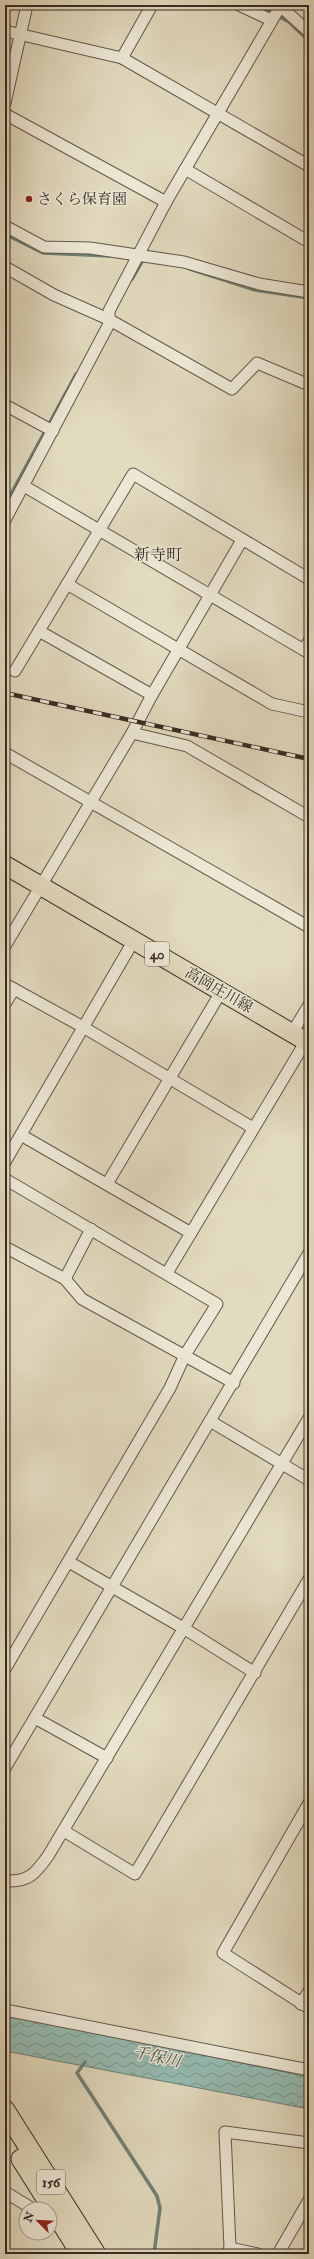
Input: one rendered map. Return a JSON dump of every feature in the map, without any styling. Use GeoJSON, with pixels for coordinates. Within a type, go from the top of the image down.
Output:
{"type":"FeatureCollection","features":[{"type":"Feature","properties":{"kind":"highway","name":"156"},"geometry":{"type":"LineString","coordinates":[[5,2110],[96,2254]]}},
{"type":"Feature","properties":{"kind":"highway","name":"156"},"geometry":{"type":"LineString","coordinates":[[5,2134],[44,2201]]}},
{"type":"Feature","properties":{"kind":"highway","name":"156"},"geometry":{"type":"LineString","coordinates":[[58,2225],[81,2254]]}},
{"type":"Feature","properties":{"kind":"main road","name":"高岡庄川線"},"geometry":{"type":"LineString","coordinates":[[5,865],[42,885],[302,1039]]}},
{"type":"Feature","properties":{"kind":"street"},"geometry":{"type":"LineString","coordinates":[[5,103],[27,5]]}},
{"type":"Feature","properties":{"kind":"street"},"geometry":{"type":"LineString","coordinates":[[122,58],[152,5]]}},
{"type":"Feature","properties":{"kind":"street"},"geometry":{"type":"LineString","coordinates":[[238,5],[271,20]]}},
{"type":"Feature","properties":{"kind":"street"},"geometry":{"type":"LineString","coordinates":[[5,520],[109,324],[109,311],[166,202],[280,6],[309,32]]}},
{"type":"Feature","properties":{"kind":"street"},"geometry":{"type":"LineString","coordinates":[[5,31],[122,58],[309,166]]}},
{"type":"Feature","properties":{"kind":"street"},"geometry":{"type":"LineString","coordinates":[[5,114],[166,202]]}},
{"type":"Feature","properties":{"kind":"street"},"geometry":{"type":"LineString","coordinates":[[185,169],[309,242]]}},
{"type":"Feature","properties":{"kind":"street"},"geometry":{"type":"LineString","coordinates":[[5,226],[44,247],[90,248],[140,254],[184,262],[259,284],[309,292]]}},
{"type":"Feature","properties":{"kind":"street"},"geometry":{"type":"LineString","coordinates":[[5,267],[54,295],[108,319],[232,389],[257,363],[308,381]]}},
{"type":"Feature","properties":{"kind":"street"},"geometry":{"type":"LineString","coordinates":[[5,406],[53,431]]}},
{"type":"Feature","properties":{"kind":"street"},"geometry":{"type":"LineString","coordinates":[[15,671],[133,474],[309,579]]}},
{"type":"Feature","properties":{"kind":"street"},"geometry":{"type":"LineString","coordinates":[[24,486],[210,595],[307,648]]}},
{"type":"Feature","properties":{"kind":"street"},"geometry":{"type":"LineString","coordinates":[[5,946],[132,733],[178,649],[242,540]]}},
{"type":"Feature","properties":{"kind":"street"},"geometry":{"type":"LineString","coordinates":[[67,584],[272,704],[309,712]]}},
{"type":"Feature","properties":{"kind":"street"},"geometry":{"type":"LineString","coordinates":[[39,631],[152,695]]}},
{"type":"Feature","properties":{"kind":"street"},"geometry":{"type":"LineString","coordinates":[[132,733],[187,746],[309,816]]}},
{"type":"Feature","properties":{"kind":"street"},"geometry":{"type":"LineString","coordinates":[[5,753],[92,801],[309,927]]}},
{"type":"Feature","properties":{"kind":"street"},"geometry":{"type":"LineString","coordinates":[[5,1162],[134,940]]}},
{"type":"Feature","properties":{"kind":"street"},"geometry":{"type":"LineString","coordinates":[[5,1004],[9,986],[83,1027],[168,1079],[253,1128]]}},
{"type":"Feature","properties":{"kind":"street"},"geometry":{"type":"LineString","coordinates":[[107,1184],[221,992]]}},
{"type":"Feature","properties":{"kind":"street"},"geometry":{"type":"LineString","coordinates":[[167,1273],[253,1128],[302,1039],[309,1005]]}},
{"type":"Feature","properties":{"kind":"street"},"geometry":{"type":"LineString","coordinates":[[21,1135],[191,1233]]}},
{"type":"Feature","properties":{"kind":"street"},"geometry":{"type":"LineString","coordinates":[[5,1179],[167,1273],[217,1304],[185,1355],[170,1388],[5,1669]]}},
{"type":"Feature","properties":{"kind":"street"},"geometry":{"type":"LineString","coordinates":[[65,1279],[91,1229]]}},
{"type":"Feature","properties":{"kind":"street"},"geometry":{"type":"LineString","coordinates":[[5,1247],[65,1279],[82,1299],[234,1383]]}},
{"type":"Feature","properties":{"kind":"street"},"geometry":{"type":"LineString","coordinates":[[5,1768],[210,1421],[234,1383],[309,1253]]}},
{"type":"Feature","properties":{"kind":"street"},"geometry":{"type":"LineString","coordinates":[[5,1882],[20,1882],[36,1873],[64,1831],[309,1418]]}},
{"type":"Feature","properties":{"kind":"street"},"geometry":{"type":"LineString","coordinates":[[210,1421],[309,1480]]}},
{"type":"Feature","properties":{"kind":"street"},"geometry":{"type":"LineString","coordinates":[[69,1562],[185,1629],[255,1673]]}},
{"type":"Feature","properties":{"kind":"street"},"geometry":{"type":"LineString","coordinates":[[64,1831],[135,1874],[309,1580]]}},
{"type":"Feature","properties":{"kind":"street"},"geometry":{"type":"LineString","coordinates":[[35,1718],[107,1758]]}},
{"type":"Feature","properties":{"kind":"street"},"geometry":{"type":"LineString","coordinates":[[309,1803],[222,1953],[305,2006],[309,1991]]}},
{"type":"Feature","properties":{"kind":"street"},"geometry":{"type":"LineString","coordinates":[[5,2010],[309,2070]]}},
{"type":"Feature","properties":{"kind":"street"},"geometry":{"type":"LineString","coordinates":[[258,2254],[229,2251],[225,2132],[309,2143]]}},
{"type":"Feature","properties":{"kind":"street"},"geometry":{"type":"LineString","coordinates":[[5,2192],[10,2200]]}},
{"type":"Feature","properties":{"kind":"street"},"geometry":{"type":"LineString","coordinates":[[278,2254],[309,2200]]}},
{"type":"Feature","properties":{"kind":"water","name":"千保川"},"geometry":{"type":"Polygon","coordinates":[[[5,2017],[44,2022],[309,2077],[309,2109],[5,2051],[5,2017]]]}},
{"type":"Feature","properties":{"kind":"waterway"},"geometry":{"type":"LineString","coordinates":[[258,5],[289,22],[309,41]]}},
{"type":"Feature","properties":{"kind":"waterway"},"geometry":{"type":"LineString","coordinates":[[5,234],[43,253],[111,256]]}},
{"type":"Feature","properties":{"kind":"waterway"},"geometry":{"type":"LineString","coordinates":[[132,279],[143,260]]}},
{"type":"Feature","properties":{"kind":"waterway"},"geometry":{"type":"LineString","coordinates":[[190,269],[255,290],[309,298]]}},
{"type":"Feature","properties":{"kind":"waterway"},"geometry":{"type":"LineString","coordinates":[[5,505],[76,374]]}},
{"type":"Feature","properties":{"kind":"waterway"},"geometry":{"type":"LineString","coordinates":[[85,2062],[77,2073],[157,2196],[160,2208],[154,2254]]}},
{"type":"Feature","properties":{"kind":"railway"},"geometry":{"type":"LineString","coordinates":[[5,693],[309,759]]}},
{"type":"Feature","properties":{"kind":"place","name":"さくら保育園"},"geometry":{"type":"Point","coordinates":[29,199]}},
{"type":"Feature","properties":{"kind":"district","name":"新寺町"},"geometry":{"type":"Point","coordinates":[158,554]}}]}
